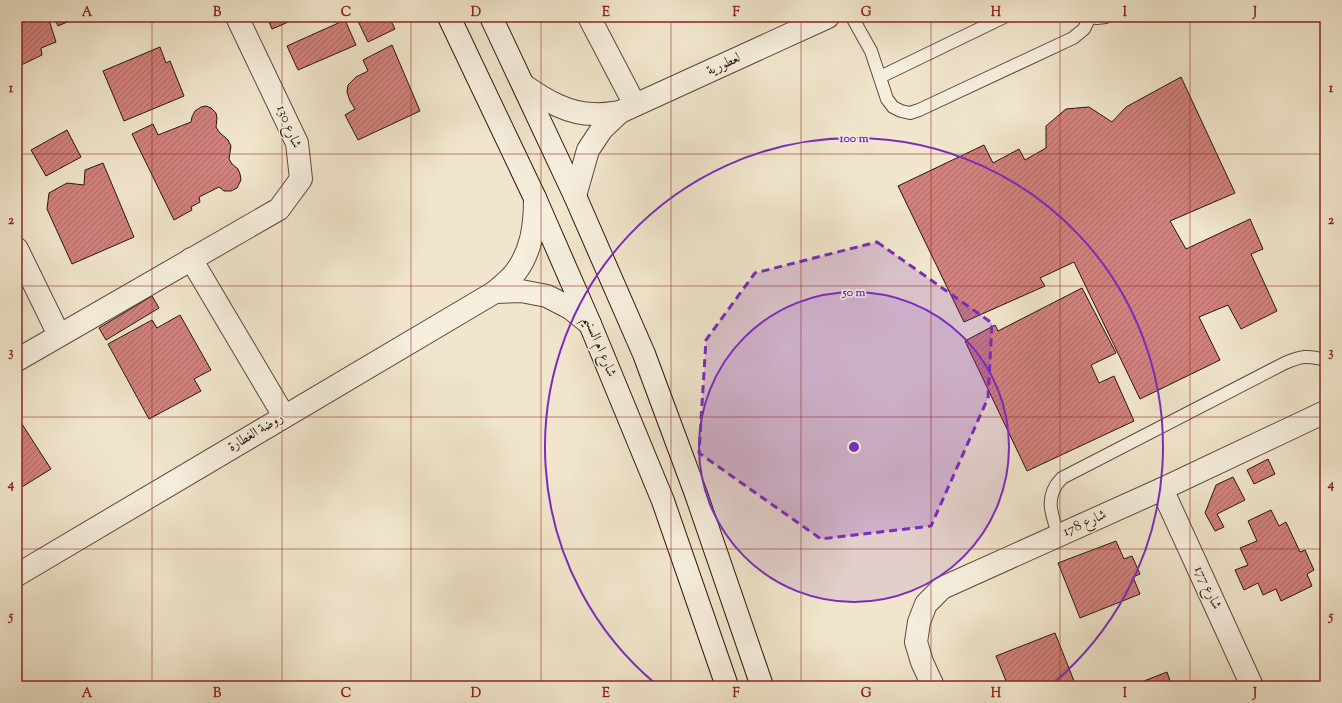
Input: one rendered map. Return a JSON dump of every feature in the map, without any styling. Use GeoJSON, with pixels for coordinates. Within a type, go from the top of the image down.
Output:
{"type":"FeatureCollection","features":[{"type":"Feature","properties":{"kind":"street","name":"شارع 130"},"geometry":{"type":"LineString","coordinates":[[17,360],[279,209],[301,179],[297,143],[237,17]]}},
{"type":"Feature","properties":{"kind":"street","name":"شارع ام السنيم"},"geometry":{"type":"LineString","coordinates":[[449,17],[535,198],[590,324],[663,501],[727,686]]}},
{"type":"Feature","properties":{"kind":"street"},"geometry":{"type":"LineString","coordinates":[[491,17],[575,196],[644,354],[696,494],[762,686]]}},
{"type":"Feature","properties":{"kind":"street"},"geometry":{"type":"LineString","coordinates":[[589,17],[627,109]]}},
{"type":"Feature","properties":{"kind":"street","name":"لعطورية"},"geometry":{"type":"LineString","coordinates":[[575,196],[588,150],[602,129],[627,109],[828,17]]}},
{"type":"Feature","properties":{"kind":"street","name":"لعطورية"},"geometry":{"type":"LineString","coordinates":[[524,86],[544,99],[568,110],[593,114],[627,109]]}},
{"type":"Feature","properties":{"kind":"street","name":"روضة الغطارة"},"geometry":{"type":"LineString","coordinates":[[17,575],[495,292],[515,273],[529,249],[535,221],[535,198]]}},
{"type":"Feature","properties":{"kind":"street"},"geometry":{"type":"LineString","coordinates":[[17,249],[59,335]]}},
{"type":"Feature","properties":{"kind":"street"},"geometry":{"type":"LineString","coordinates":[[191,259],[284,416]]}},
{"type":"Feature","properties":{"kind":"street","name":"روضة الغطارة"},"geometry":{"type":"LineString","coordinates":[[495,292],[521,291],[547,296],[570,308],[590,324]]}},
{"type":"Feature","properties":{"kind":"street","name":"شارع 178"},"geometry":{"type":"LineString","coordinates":[[933,686],[922,662],[916,642],[919,622],[926,604],[942,588],[1162,489],[1325,412]]}},
{"type":"Feature","properties":{"kind":"street","name":"شارع 177"},"geometry":{"type":"LineString","coordinates":[[1162,489],[1252,686]]}},
{"type":"Feature","properties":{"kind":"lane"},"geometry":{"type":"LineString","coordinates":[[852,17],[871,51],[887,100],[892,107],[910,113],[1073,38],[1084,29],[1090,17],[1106,17]]}},
{"type":"Feature","properties":{"kind":"lane"},"geometry":{"type":"LineString","coordinates":[[880,77],[1004,17]]}},
{"type":"Feature","properties":{"kind":"lane"},"geometry":{"type":"LineString","coordinates":[[1059,536],[1053,519],[1050,502],[1056,484],[1062,478],[1298,357],[1312,356],[1325,360]]}},
{"type":"Feature","properties":{"kind":"highlighted area"},"geometry":{"type":"Polygon","coordinates":[[[877,242],[992,323],[988,398],[931,526],[821,539],[699,453],[706,340],[755,273],[877,242]]]}},
{"type":"Feature","properties":{"kind":"building"},"geometry":{"type":"Polygon","coordinates":[[[17,17],[48,17],[56,42],[41,48],[42,55],[17,67],[17,17]]]}},
{"type":"Feature","properties":{"kind":"building"},"geometry":{"type":"Polygon","coordinates":[[[54,17],[73,17],[74,19],[58,26],[54,17]]]}},
{"type":"Feature","properties":{"kind":"building"},"geometry":{"type":"Polygon","coordinates":[[[267,17],[300,17],[272,29],[267,17]]]}},
{"type":"Feature","properties":{"kind":"building"},"geometry":{"type":"Polygon","coordinates":[[[356,17],[389,17],[395,29],[368,42],[356,17]]]}},
{"type":"Feature","properties":{"kind":"building"},"geometry":{"type":"Polygon","coordinates":[[[345,20],[356,45],[298,70],[287,46],[345,20]]]}},
{"type":"Feature","properties":{"kind":"building"},"geometry":{"type":"Polygon","coordinates":[[[392,45],[420,111],[358,140],[345,115],[355,109],[347,92],[348,85],[356,77],[368,71],[363,60],[392,45]]]}},
{"type":"Feature","properties":{"kind":"building"},"geometry":{"type":"Polygon","coordinates":[[[160,47],[166,63],[170,61],[184,96],[124,121],[103,71],[160,47]]]}},
{"type":"Feature","properties":{"kind":"building"},"geometry":{"type":"Polygon","coordinates":[[[1181,77],[1235,193],[1170,221],[1186,249],[1250,219],[1263,249],[1251,254],[1277,311],[1241,329],[1228,305],[1199,317],[1220,360],[1140,399],[1074,262],[1040,278],[1045,286],[964,322],[898,186],[984,145],[993,163],[1019,149],[1025,160],[1046,148],[1046,126],[1066,109],[1089,107],[1112,122],[1126,107],[1181,77]]]}},
{"type":"Feature","properties":{"kind":"building"},"geometry":{"type":"Polygon","coordinates":[[[206,106],[211,108],[216,113],[216,127],[228,140],[231,146],[229,159],[238,169],[241,180],[237,188],[231,191],[224,191],[219,187],[199,197],[200,202],[191,207],[192,210],[174,220],[132,134],[153,124],[158,135],[191,122],[195,111],[206,106]]]}},
{"type":"Feature","properties":{"kind":"building"},"geometry":{"type":"Polygon","coordinates":[[[67,130],[81,157],[46,176],[31,150],[67,130]]]}},
{"type":"Feature","properties":{"kind":"building"},"geometry":{"type":"Polygon","coordinates":[[[103,163],[134,237],[72,264],[47,209],[49,193],[67,183],[84,185],[85,170],[103,163]]]}},
{"type":"Feature","properties":{"kind":"building"},"geometry":{"type":"Polygon","coordinates":[[[1082,288],[1116,353],[1091,365],[1099,383],[1114,376],[1134,421],[1027,471],[965,341],[995,325],[998,331],[1082,288]]]}},
{"type":"Feature","properties":{"kind":"building"},"geometry":{"type":"Polygon","coordinates":[[[152,296],[159,308],[106,340],[99,328],[152,296]]]}},
{"type":"Feature","properties":{"kind":"building"},"geometry":{"type":"Polygon","coordinates":[[[180,315],[211,370],[194,379],[201,391],[149,419],[108,344],[152,320],[157,328],[180,315]]]}},
{"type":"Feature","properties":{"kind":"building"},"geometry":{"type":"Polygon","coordinates":[[[20,421],[51,469],[17,490],[17,423],[20,421]]]}},
{"type":"Feature","properties":{"kind":"building"},"geometry":{"type":"Polygon","coordinates":[[[1268,459],[1275,474],[1254,484],[1247,470],[1268,459]]]}},
{"type":"Feature","properties":{"kind":"building"},"geometry":{"type":"Polygon","coordinates":[[[1233,477],[1245,500],[1217,514],[1224,527],[1215,531],[1205,513],[1216,485],[1233,477]]]}},
{"type":"Feature","properties":{"kind":"building"},"geometry":{"type":"Polygon","coordinates":[[[1271,510],[1279,526],[1286,522],[1300,552],[1305,550],[1314,570],[1307,574],[1312,586],[1281,601],[1276,589],[1263,595],[1258,583],[1244,590],[1235,570],[1248,565],[1240,548],[1257,541],[1248,521],[1271,510]]]}},
{"type":"Feature","properties":{"kind":"building"},"geometry":{"type":"Polygon","coordinates":[[[1116,541],[1124,559],[1132,556],[1140,574],[1133,577],[1140,594],[1080,618],[1058,563],[1116,541]]]}},
{"type":"Feature","properties":{"kind":"building"},"geometry":{"type":"Polygon","coordinates":[[[1055,633],[1076,686],[1008,686],[996,656],[1055,633]]]}},
{"type":"Feature","properties":{"kind":"building"},"geometry":{"type":"Polygon","coordinates":[[[1167,672],[1172,686],[1131,686],[1167,672]]]}}]}
